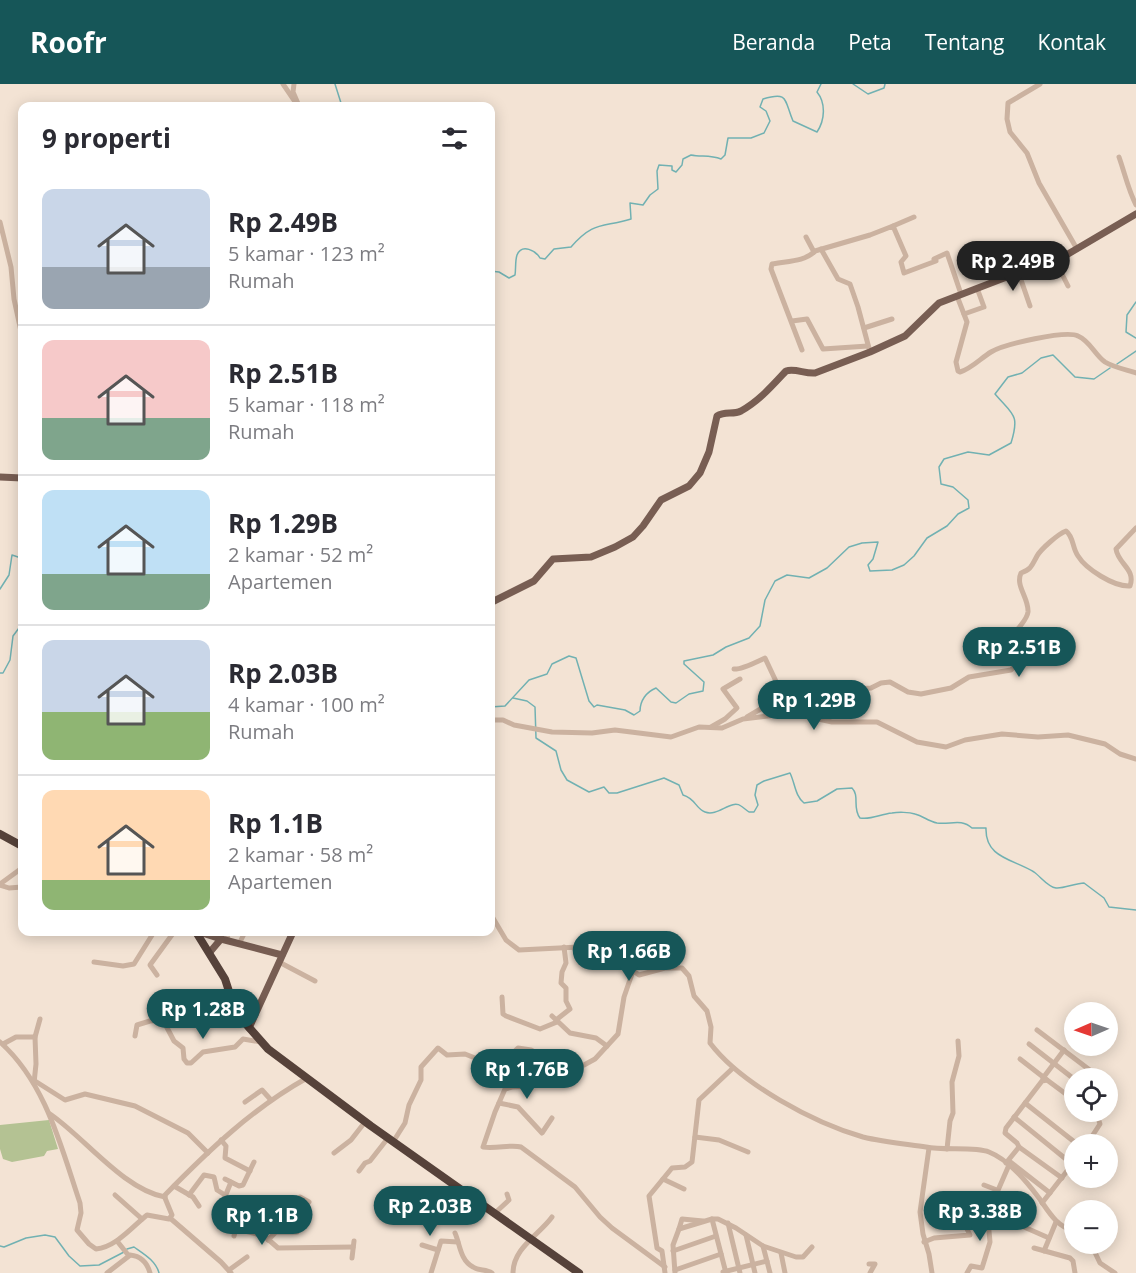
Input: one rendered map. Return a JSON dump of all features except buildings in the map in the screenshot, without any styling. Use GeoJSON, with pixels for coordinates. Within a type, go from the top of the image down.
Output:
{"type":"FeatureCollection","features":[{"type":"Feature","properties":{"kind":"highway"},"geometry":{"type":"LineString","coordinates":[[0,834],[18,844]]}},
{"type":"Feature","properties":{"kind":"highway"},"geometry":{"type":"LineString","coordinates":[[200,936],[227,985],[234,1007],[261,1042],[365,1122],[579,1273]]}},
{"type":"Feature","properties":{"kind":"main road"},"geometry":{"type":"LineString","coordinates":[[495,600],[534,581],[553,559],[591,557],[615,548],[633,537],[661,500],[688,486],[700,473],[710,452],[718,414],[736,412],[749,405],[789,370],[807,374],[815,373],[905,336],[935,306],[1039,262],[1077,249],[1136,214]]}},
{"type":"Feature","properties":{"kind":"main road"},"geometry":{"type":"LineString","coordinates":[[0,477],[18,477]]}},
{"type":"Feature","properties":{"kind":"main road"},"geometry":{"type":"LineString","coordinates":[[211,936],[280,958]]}},
{"type":"Feature","properties":{"kind":"main road"},"geometry":{"type":"LineString","coordinates":[[249,1028],[291,936]]}},
{"type":"Feature","properties":{"kind":"main road"},"geometry":{"type":"LineString","coordinates":[[210,952],[224,940]]}},
{"type":"Feature","properties":{"kind":"street"},"geometry":{"type":"LineString","coordinates":[[283,84],[295,102]]}},
{"type":"Feature","properties":{"kind":"street"},"geometry":{"type":"LineString","coordinates":[[294,84],[293,92],[297,102]]}},
{"type":"Feature","properties":{"kind":"street"},"geometry":{"type":"LineString","coordinates":[[1040,84],[1008,103],[1007,124],[1012,135],[1027,153],[1036,178],[1077,249]]}},
{"type":"Feature","properties":{"kind":"street"},"geometry":{"type":"LineString","coordinates":[[1119,157],[1127,176],[1127,188],[1136,205]]}},
{"type":"Feature","properties":{"kind":"street"},"geometry":{"type":"LineString","coordinates":[[802,350],[771,265],[800,260],[821,249],[870,235],[914,217]]}},
{"type":"Feature","properties":{"kind":"street"},"geometry":{"type":"LineString","coordinates":[[0,222],[11,267],[18,315]]}},
{"type":"Feature","properties":{"kind":"street"},"geometry":{"type":"LineString","coordinates":[[893,226],[906,256],[900,262],[904,273],[936,261],[934,259],[947,253],[967,322],[956,362],[958,371],[968,368],[993,350],[1026,340],[1066,335],[1079,336],[1105,362],[1136,373]]}},
{"type":"Feature","properties":{"kind":"street"},"geometry":{"type":"LineString","coordinates":[[806,237],[814,252]]}},
{"type":"Feature","properties":{"kind":"street"},"geometry":{"type":"LineString","coordinates":[[792,321],[807,318],[823,349],[869,349],[850,284],[838,279],[821,249]]}},
{"type":"Feature","properties":{"kind":"street"},"geometry":{"type":"LineString","coordinates":[[1057,257],[1068,286]]}},
{"type":"Feature","properties":{"kind":"street"},"geometry":{"type":"LineString","coordinates":[[1018,272],[1030,306]]}},
{"type":"Feature","properties":{"kind":"street"},"geometry":{"type":"LineString","coordinates":[[964,314],[984,307],[977,288]]}},
{"type":"Feature","properties":{"kind":"street"},"geometry":{"type":"LineString","coordinates":[[864,328],[892,319]]}},
{"type":"Feature","properties":{"kind":"street"},"geometry":{"type":"LineString","coordinates":[[743,719],[776,715],[793,706],[846,690],[870,688],[884,682],[892,683],[912,694],[921,694],[951,688],[969,677],[1011,670],[1021,657],[1018,629],[1028,614],[1027,603],[1019,580],[1020,575],[1032,567],[1039,554],[1063,532],[1069,532],[1074,550],[1080,559],[1103,578],[1126,586],[1132,574],[1115,551],[1136,528]]}},
{"type":"Feature","properties":{"kind":"street"},"geometry":{"type":"LineString","coordinates":[[734,669],[739,670],[747,664],[754,664],[765,658],[781,692]]}},
{"type":"Feature","properties":{"kind":"street"},"geometry":{"type":"LineString","coordinates":[[709,727],[719,723],[737,708],[723,689],[740,679]]}},
{"type":"Feature","properties":{"kind":"street"},"geometry":{"type":"LineString","coordinates":[[495,720],[552,732],[592,733],[615,730],[671,737],[695,728],[726,727],[764,707],[786,690],[803,692],[810,702]]}},
{"type":"Feature","properties":{"kind":"street"},"geometry":{"type":"LineString","coordinates":[[787,711],[832,722],[877,722],[913,740],[946,747],[965,740],[1002,734],[1038,737],[1068,735],[1108,745],[1120,754],[1136,759]]}},
{"type":"Feature","properties":{"kind":"street"},"geometry":{"type":"LineString","coordinates":[[0,885],[18,871]]}},
{"type":"Feature","properties":{"kind":"street"},"geometry":{"type":"LineString","coordinates":[[0,885],[9,888],[18,887]]}},
{"type":"Feature","properties":{"kind":"street"},"geometry":{"type":"LineString","coordinates":[[495,921],[506,940],[514,947],[527,950],[582,946],[587,938],[642,975],[665,968],[682,968],[692,982],[694,996],[704,1005],[710,1017],[710,1043],[733,1068],[802,1112],[864,1137],[929,1148],[987,1151],[1050,1193]]}},
{"type":"Feature","properties":{"kind":"street"},"geometry":{"type":"LineString","coordinates":[[94,962],[129,966],[137,963],[152,936]]}},
{"type":"Feature","properties":{"kind":"street"},"geometry":{"type":"LineString","coordinates":[[158,975],[151,966],[171,936]]}},
{"type":"Feature","properties":{"kind":"street"},"geometry":{"type":"LineString","coordinates":[[224,940],[226,936]]}},
{"type":"Feature","properties":{"kind":"street"},"geometry":{"type":"LineString","coordinates":[[239,944],[243,936]]}},
{"type":"Feature","properties":{"kind":"street"},"geometry":{"type":"LineString","coordinates":[[502,997],[503,1014],[540,1029],[570,1009],[566,1001],[566,988],[561,983],[566,963],[564,947]]}},
{"type":"Feature","properties":{"kind":"street"},"geometry":{"type":"LineString","coordinates":[[143,952],[154,959]]}},
{"type":"Feature","properties":{"kind":"street"},"geometry":{"type":"LineString","coordinates":[[280,958],[315,981]]}},
{"type":"Feature","properties":{"kind":"street"},"geometry":{"type":"LineString","coordinates":[[633,971],[624,997],[618,1034],[595,1059],[584,1065],[554,1070],[532,1086],[512,1086],[506,1089],[483,1147],[500,1149],[521,1147],[575,1187],[600,1217],[665,1270]]}},
{"type":"Feature","properties":{"kind":"street"},"geometry":{"type":"LineString","coordinates":[[135,1036],[137,1024],[163,1020],[181,1006],[194,1003]]}},
{"type":"Feature","properties":{"kind":"street"},"geometry":{"type":"LineString","coordinates":[[34,1082],[35,1037],[40,1019]]}},
{"type":"Feature","properties":{"kind":"street"},"geometry":{"type":"LineString","coordinates":[[555,1019],[570,1033],[596,1038],[606,1046]]}},
{"type":"Feature","properties":{"kind":"street"},"geometry":{"type":"LineString","coordinates":[[163,1020],[174,1041],[183,1048],[184,1059],[189,1064],[199,1053],[235,1047],[243,1039],[261,1042]]}},
{"type":"Feature","properties":{"kind":"street"},"geometry":{"type":"LineString","coordinates":[[1037,1030],[1064,1050],[1045,1079],[1006,1128],[1005,1133],[1019,1147],[1062,1178]]}},
{"type":"Feature","properties":{"kind":"street"},"geometry":{"type":"LineString","coordinates":[[35,1037],[16,1037],[1,1043],[11,1052],[34,1082],[48,1114],[80,1203],[78,1234],[96,1249],[104,1248],[119,1243],[149,1214],[166,1220],[170,1218]]}},
{"type":"Feature","properties":{"kind":"street"},"geometry":{"type":"LineString","coordinates":[[947,1149],[953,1113],[952,1082],[959,1056],[958,1041]]}},
{"type":"Feature","properties":{"kind":"street"},"geometry":{"type":"LineString","coordinates":[[1029,1044],[1064,1072]]}},
{"type":"Feature","properties":{"kind":"street"},"geometry":{"type":"LineString","coordinates":[[359,1171],[405,1123],[421,1080],[421,1067],[438,1048],[447,1055],[465,1054],[490,1064],[505,1061],[515,1050],[525,1049],[534,1051],[539,1062],[554,1070]]}},
{"type":"Feature","properties":{"kind":"street"},"geometry":{"type":"LineString","coordinates":[[1072,1056],[1087,1068]]}},
{"type":"Feature","properties":{"kind":"street"},"geometry":{"type":"LineString","coordinates":[[1020,1059],[1064,1093]]}},
{"type":"Feature","properties":{"kind":"street"},"geometry":{"type":"LineString","coordinates":[[665,1270],[662,1251],[657,1248],[649,1199],[650,1192],[672,1168],[685,1167],[692,1162],[700,1097],[733,1068]]}},
{"type":"Feature","properties":{"kind":"street"},"geometry":{"type":"LineString","coordinates":[[165,1197],[221,1140],[271,1100],[307,1078]]}},
{"type":"Feature","properties":{"kind":"street"},"geometry":{"type":"LineString","coordinates":[[34,1082],[65,1100],[85,1094],[139,1108],[188,1133],[207,1153]]}},
{"type":"Feature","properties":{"kind":"street"},"geometry":{"type":"LineString","coordinates":[[245,1102],[262,1090],[271,1100]]}},
{"type":"Feature","properties":{"kind":"street"},"geometry":{"type":"LineString","coordinates":[[500,1103],[518,1107],[542,1133],[552,1118]]}},
{"type":"Feature","properties":{"kind":"street"},"geometry":{"type":"LineString","coordinates":[[1025,1103],[1064,1134]]}},
{"type":"Feature","properties":{"kind":"street"},"geometry":{"type":"LineString","coordinates":[[48,1114],[58,1119],[115,1170],[152,1194],[165,1197]]}},
{"type":"Feature","properties":{"kind":"street"},"geometry":{"type":"LineString","coordinates":[[1014,1117],[1064,1156]]}},
{"type":"Feature","properties":{"kind":"street"},"geometry":{"type":"LineString","coordinates":[[334,1153],[351,1140],[365,1122]]}},
{"type":"Feature","properties":{"kind":"street"},"geometry":{"type":"LineString","coordinates":[[695,1137],[719,1140],[748,1152]]}},
{"type":"Feature","properties":{"kind":"street"},"geometry":{"type":"LineString","coordinates":[[221,1140],[226,1146],[225,1158],[250,1171]]}},
{"type":"Feature","properties":{"kind":"street"},"geometry":{"type":"LineString","coordinates":[[967,1273],[971,1266],[984,1270],[990,1242],[988,1219],[993,1200],[1008,1163],[1019,1147]]}},
{"type":"Feature","properties":{"kind":"street"},"geometry":{"type":"LineString","coordinates":[[929,1148],[921,1200],[924,1242],[929,1254],[932,1273]]}},
{"type":"Feature","properties":{"kind":"street"},"geometry":{"type":"LineString","coordinates":[[219,1221],[228,1181],[243,1185],[254,1162]]}},
{"type":"Feature","properties":{"kind":"street"},"geometry":{"type":"LineString","coordinates":[[1008,1163],[1027,1183],[1056,1222],[1064,1226]]}},
{"type":"Feature","properties":{"kind":"street"},"geometry":{"type":"LineString","coordinates":[[189,1195],[204,1175],[208,1174],[214,1177],[217,1190],[225,1195]]}},
{"type":"Feature","properties":{"kind":"street"},"geometry":{"type":"LineString","coordinates":[[1042,1203],[1064,1175]]}},
{"type":"Feature","properties":{"kind":"street"},"geometry":{"type":"LineString","coordinates":[[663,1179],[684,1189]]}},
{"type":"Feature","properties":{"kind":"street"},"geometry":{"type":"LineString","coordinates":[[984,1185],[997,1190]]}},
{"type":"Feature","properties":{"kind":"street"},"geometry":{"type":"LineString","coordinates":[[174,1186],[195,1199],[199,1206]]}},
{"type":"Feature","properties":{"kind":"street"},"geometry":{"type":"LineString","coordinates":[[495,1213],[509,1200],[507,1194]]}},
{"type":"Feature","properties":{"kind":"street"},"geometry":{"type":"LineString","coordinates":[[973,1194],[993,1200]]}},
{"type":"Feature","properties":{"kind":"street"},"geometry":{"type":"LineString","coordinates":[[115,1195],[142,1219]]}},
{"type":"Feature","properties":{"kind":"street"},"geometry":{"type":"LineString","coordinates":[[165,1197],[171,1212],[170,1218]]}},
{"type":"Feature","properties":{"kind":"street"},"geometry":{"type":"LineString","coordinates":[[282,1225],[300,1197],[309,1203]]}},
{"type":"Feature","properties":{"kind":"street"},"geometry":{"type":"LineString","coordinates":[[924,1242],[934,1238],[970,1235],[963,1221],[962,1206]]}},
{"type":"Feature","properties":{"kind":"street"},"geometry":{"type":"LineString","coordinates":[[223,1208],[282,1225],[288,1232]]}},
{"type":"Feature","properties":{"kind":"street"},"geometry":{"type":"LineString","coordinates":[[234,1236],[240,1213]]}},
{"type":"Feature","properties":{"kind":"street"},"geometry":{"type":"LineString","coordinates":[[513,1273],[513,1262],[552,1217]]}},
{"type":"Feature","properties":{"kind":"street"},"geometry":{"type":"LineString","coordinates":[[170,1218],[230,1272],[247,1257]]}},
{"type":"Feature","properties":{"kind":"street"},"geometry":{"type":"LineString","coordinates":[[712,1219],[724,1273],[739,1271],[767,1261]]}},
{"type":"Feature","properties":{"kind":"street"},"geometry":{"type":"LineString","coordinates":[[721,1254],[675,1272],[674,1241],[679,1229],[712,1219],[728,1223],[763,1246],[781,1253],[803,1257],[812,1247]]}},
{"type":"Feature","properties":{"kind":"street"},"geometry":{"type":"LineString","coordinates":[[963,1221],[988,1219],[1023,1227],[1049,1238]]}},
{"type":"Feature","properties":{"kind":"street"},"geometry":{"type":"LineString","coordinates":[[262,1234],[268,1220]]}},
{"type":"Feature","properties":{"kind":"street"},"geometry":{"type":"LineString","coordinates":[[1044,1251],[1056,1222]]}},
{"type":"Feature","properties":{"kind":"street"},"geometry":{"type":"LineString","coordinates":[[728,1223],[739,1271]]}},
{"type":"Feature","properties":{"kind":"street"},"geometry":{"type":"LineString","coordinates":[[236,1229],[262,1234],[278,1248],[353,1244],[352,1258]]}},
{"type":"Feature","properties":{"kind":"street"},"geometry":{"type":"LineString","coordinates":[[268,1240],[273,1233],[297,1232]]}},
{"type":"Feature","properties":{"kind":"street"},"geometry":{"type":"LineString","coordinates":[[455,1233],[462,1255],[471,1266],[492,1273]]}},
{"type":"Feature","properties":{"kind":"street"},"geometry":{"type":"LineString","coordinates":[[746,1234],[755,1273]]}},
{"type":"Feature","properties":{"kind":"street"},"geometry":{"type":"LineString","coordinates":[[674,1251],[716,1236]]}},
{"type":"Feature","properties":{"kind":"street"},"geometry":{"type":"LineString","coordinates":[[431,1273],[442,1240],[458,1242]]}},
{"type":"Feature","properties":{"kind":"street"},"geometry":{"type":"LineString","coordinates":[[119,1243],[128,1254],[141,1258],[150,1273]]}},
{"type":"Feature","properties":{"kind":"street"},"geometry":{"type":"LineString","coordinates":[[422,1245],[438,1250]]}},
{"type":"Feature","properties":{"kind":"street"},"geometry":{"type":"LineString","coordinates":[[763,1246],[770,1272],[784,1270],[781,1253]]}},
{"type":"Feature","properties":{"kind":"street"},"geometry":{"type":"LineString","coordinates":[[1034,1248],[1070,1258],[1073,1261],[1075,1273]]}},
{"type":"Feature","properties":{"kind":"street"},"geometry":{"type":"LineString","coordinates":[[107,1273],[127,1259],[128,1254]]}},
{"type":"Feature","properties":{"kind":"street"},"geometry":{"type":"LineString","coordinates":[[1096,1254],[1100,1263],[1115,1273]]}},
{"type":"Feature","properties":{"kind":"street"},"geometry":{"type":"LineString","coordinates":[[869,1264],[875,1264],[870,1273]]}},
{"type":"Feature","properties":{"kind":"green space"},"geometry":{"type":"Polygon","coordinates":[[[49,1120],[58,1149],[47,1151],[44,1156],[12,1162],[3,1159],[0,1149],[0,1125],[49,1120]]]}},
{"type":"Feature","properties":{"kind":"waterway"},"geometry":{"type":"LineString","coordinates":[[335,84],[341,102]]}},
{"type":"Feature","properties":{"kind":"waterway"},"geometry":{"type":"LineString","coordinates":[[495,272],[509,278],[515,275],[517,255],[522,249],[529,249],[540,258],[545,259],[554,249],[571,247],[592,229],[631,219],[630,203],[643,205],[658,189],[659,165],[672,166],[672,170],[676,172],[682,165],[683,159],[691,155],[721,159],[725,155],[728,138],[751,138],[764,133],[770,121],[766,111],[760,107],[763,99],[782,97],[793,121],[817,132],[822,122],[823,112],[822,101],[817,92],[821,84]]}},
{"type":"Feature","properties":{"kind":"waterway"},"geometry":{"type":"LineString","coordinates":[[853,84],[868,94],[884,88],[885,84]]}},
{"type":"Feature","properties":{"kind":"waterway"},"geometry":{"type":"LineString","coordinates":[[1136,302],[1127,315],[1126,332],[1136,338]]}},
{"type":"Feature","properties":{"kind":"waterway"},"geometry":{"type":"LineString","coordinates":[[1117,364],[1136,351]]}},
{"type":"Feature","properties":{"kind":"waterway"},"geometry":{"type":"LineString","coordinates":[[495,707],[505,706],[529,680],[547,674],[552,664],[569,656],[576,658],[589,701],[594,707],[597,705],[625,710],[634,715],[640,711],[644,697],[656,688],[671,702],[676,703],[689,694],[703,691],[704,682],[684,664],[684,661],[713,655],[749,638],[760,626],[765,600],[775,581],[787,575],[809,578],[827,568],[849,547],[862,543],[878,542],[873,559],[868,565],[870,571],[892,570],[904,565],[927,538],[947,526],[958,514],[969,508],[968,500],[953,487],[941,484],[939,467],[944,459],[968,452],[989,455],[1011,443],[1015,420],[995,394],[1008,377],[1022,373],[1041,358],[1053,355],[1075,377],[1094,379],[1110,368]]}},
{"type":"Feature","properties":{"kind":"waterway"},"geometry":{"type":"LineString","coordinates":[[0,589],[9,575],[12,555],[18,557]]}},
{"type":"Feature","properties":{"kind":"waterway"},"geometry":{"type":"LineString","coordinates":[[0,673],[3,673],[10,660],[13,636],[18,629]]}},
{"type":"Feature","properties":{"kind":"waterway"},"geometry":{"type":"LineString","coordinates":[[513,698],[527,701],[535,707],[536,738],[556,751],[561,770],[567,780],[589,792],[604,787],[609,793],[617,793],[664,778],[679,785],[683,795],[705,812],[715,812],[737,804],[749,812],[754,812],[758,805],[755,795],[757,785],[790,773],[797,793],[804,803],[817,801],[837,789],[852,788],[856,795],[856,810],[860,818],[907,813],[937,823],[964,823],[972,828],[986,828],[987,838],[995,852],[1034,872],[1050,886],[1059,888],[1084,883],[1104,898],[1109,907],[1136,910]]}},
{"type":"Feature","properties":{"kind":"waterway"},"geometry":{"type":"LineString","coordinates":[[0,1246],[4,1247],[26,1238],[45,1235],[55,1237],[69,1256],[80,1266],[99,1265],[124,1252]]}},
{"type":"Feature","properties":{"kind":"waterway"},"geometry":{"type":"LineString","coordinates":[[127,1249],[134,1247],[146,1255],[159,1273]]}}]}
